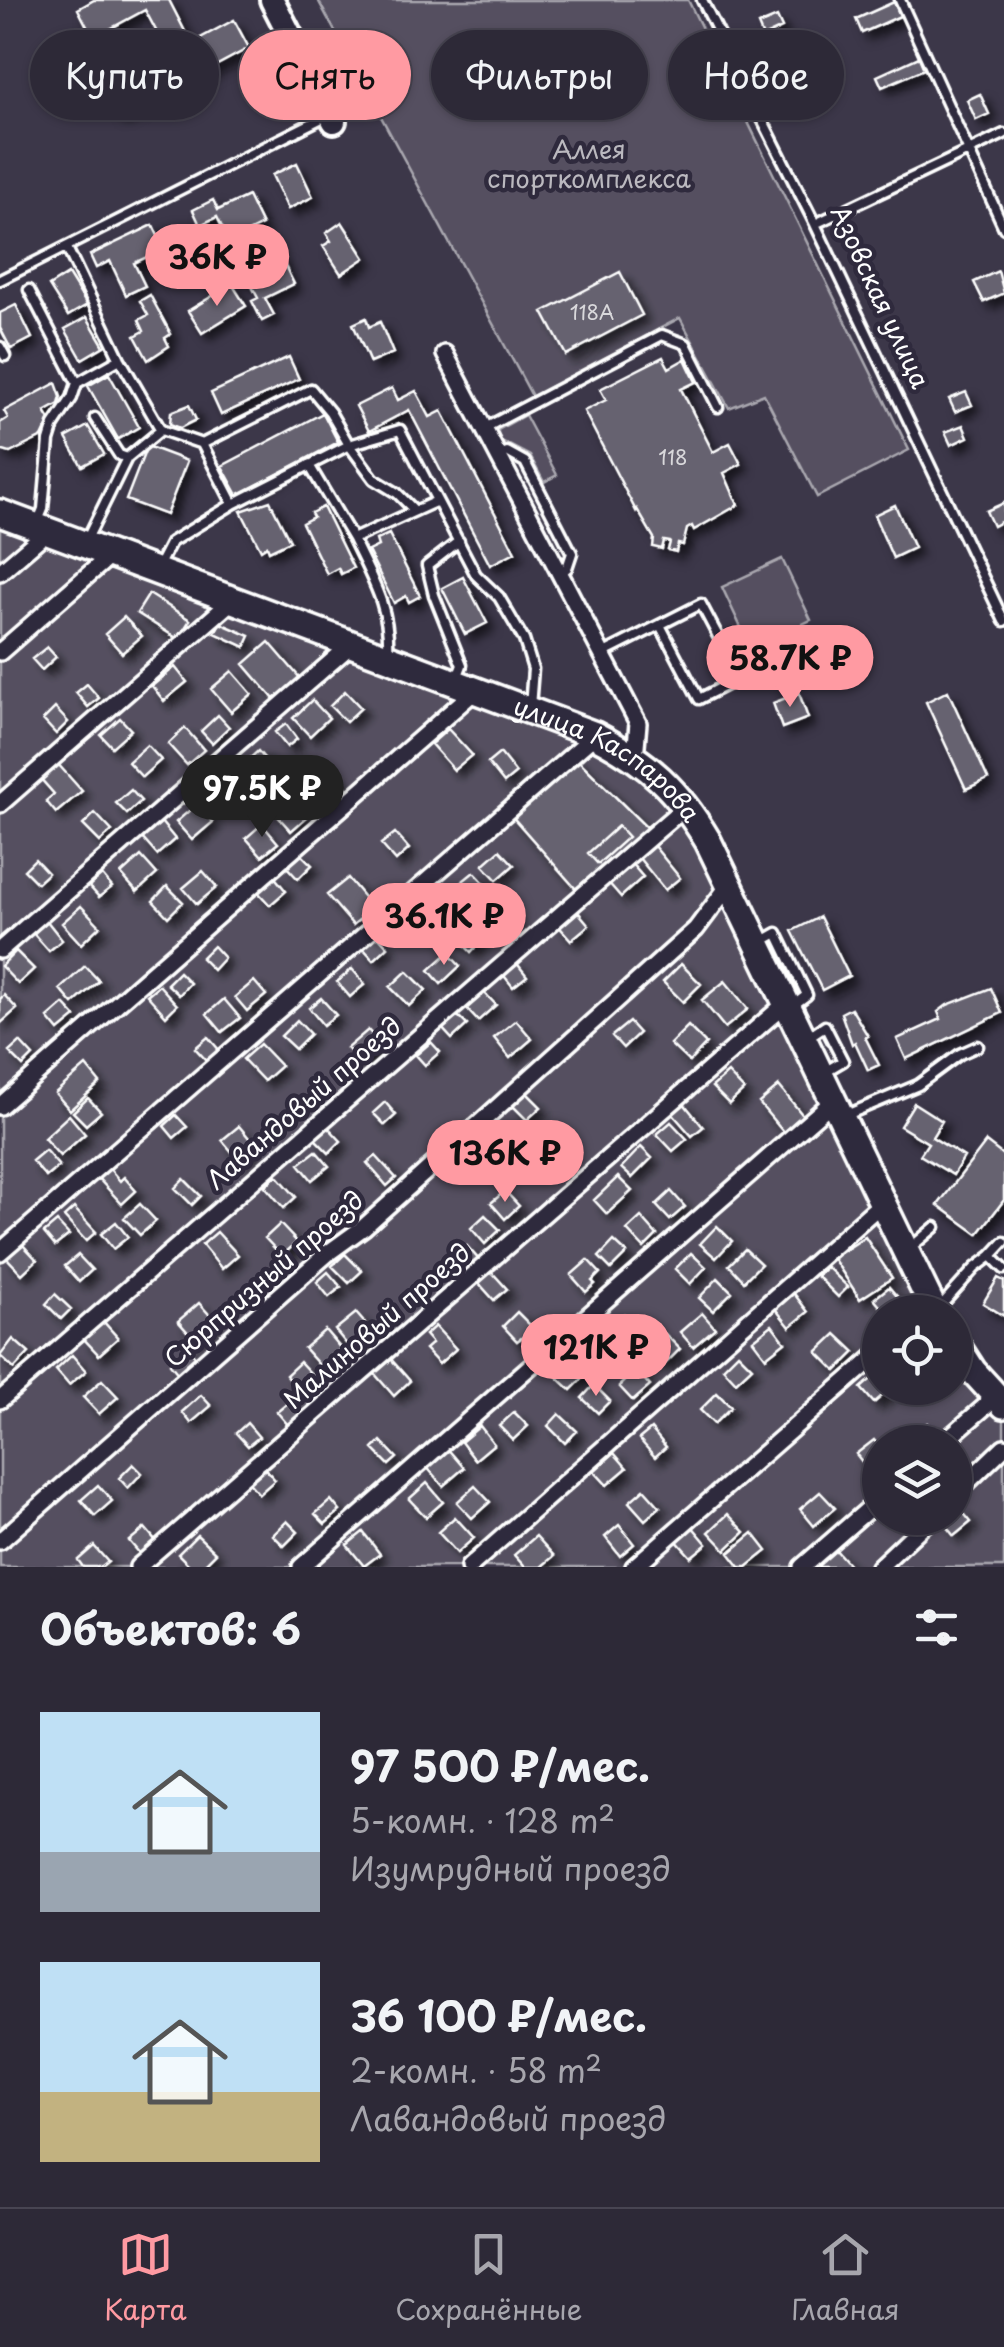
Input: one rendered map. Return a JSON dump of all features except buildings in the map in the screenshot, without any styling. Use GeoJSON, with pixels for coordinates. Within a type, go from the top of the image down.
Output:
{"type":"FeatureCollection","features":[{"type":"Feature","properties":{"kind":"main road","name":"улица Каспарова"},"geometry":{"type":"LineString","coordinates":[[0,513],[530,709],[595,735],[636,757],[686,804],[730,885],[925,1295]]}},
{"type":"Feature","properties":{"kind":"main road"},"geometry":{"type":"LineString","coordinates":[[972,1363],[1001,1398]]}},
{"type":"Feature","properties":{"kind":"street"},"geometry":{"type":"LineString","coordinates":[[272,0],[287,30]]}},
{"type":"Feature","properties":{"kind":"street"},"geometry":{"type":"LineString","coordinates":[[445,354],[638,723],[636,757]]}},
{"type":"Feature","properties":{"kind":"street"},"geometry":{"type":"LineString","coordinates":[[0,572],[43,528]]}},
{"type":"Feature","properties":{"kind":"street"},"geometry":{"type":"LineString","coordinates":[[0,652],[111,555]]}},
{"type":"Feature","properties":{"kind":"street"},"geometry":{"type":"LineString","coordinates":[[0,804],[234,600]]}},
{"type":"Feature","properties":{"kind":"street"},"geometry":{"type":"LineString","coordinates":[[0,950],[352,644]]}},
{"type":"Feature","properties":{"kind":"street"},"geometry":{"type":"LineString","coordinates":[[0,1106],[466,686]]}},
{"type":"Feature","properties":{"kind":"street"},"geometry":{"type":"LineString","coordinates":[[0,1252],[595,735]]}},
{"type":"Feature","properties":{"kind":"street","name":"Лавандовый проезд"},"geometry":{"type":"LineString","coordinates":[[0,1400],[686,804]]}},
{"type":"Feature","properties":{"kind":"street","name":"Сюрпризный проезд"},"geometry":{"type":"LineString","coordinates":[[0,1541],[328,1253],[364,1227],[696,929],[730,885]]}},
{"type":"Feature","properties":{"kind":"street","name":"Малиновый проезд"},"geometry":{"type":"LineString","coordinates":[[138,1567],[787,1006]]}},
{"type":"Feature","properties":{"kind":"street"},"geometry":{"type":"LineString","coordinates":[[302,1567],[836,1110]]}},
{"type":"Feature","properties":{"kind":"street"},"geometry":{"type":"LineString","coordinates":[[468,1567],[882,1204]]}},
{"type":"Feature","properties":{"kind":"street"},"geometry":{"type":"LineString","coordinates":[[634,1567],[862,1368]]}},
{"type":"Feature","properties":{"kind":"street"},"geometry":{"type":"LineString","coordinates":[[966,1425],[1001,1398]]}},
{"type":"Feature","properties":{"kind":"street"},"geometry":{"type":"LineString","coordinates":[[972,1478],[1004,1447]]}},
{"type":"Feature","properties":{"kind":"street"},"geometry":{"type":"LineString","coordinates":[[802,1567],[862,1514]]}},
{"type":"Feature","properties":{"kind":"street"},"geometry":{"type":"LineString","coordinates":[[879,1567],[913,1535]]}},
{"type":"Feature","properties":{"kind":"lane","name":"Азовская улица"},"geometry":{"type":"LineString","coordinates":[[702,0],[816,224],[1004,621]]}},
{"type":"Feature","properties":{"kind":"lane"},"geometry":{"type":"LineString","coordinates":[[900,0],[1004,228]]}},
{"type":"Feature","properties":{"kind":"lane"},"geometry":{"type":"LineString","coordinates":[[0,280],[328,120]]}},
{"type":"Feature","properties":{"kind":"lane"},"geometry":{"type":"LineString","coordinates":[[816,224],[1004,134]]}},
{"type":"Feature","properties":{"kind":"lane"},"geometry":{"type":"LineString","coordinates":[[67,248],[120,359],[161,430],[202,444],[234,504]]}},
{"type":"Feature","properties":{"kind":"lane"},"geometry":{"type":"LineString","coordinates":[[29,290],[77,383]]}},
{"type":"Feature","properties":{"kind":"lane"},"geometry":{"type":"LineString","coordinates":[[484,428],[662,336],[686,344],[718,407]]}},
{"type":"Feature","properties":{"kind":"lane"},"geometry":{"type":"LineString","coordinates":[[43,528],[54,425],[77,383],[120,359]]}},
{"type":"Feature","properties":{"kind":"lane"},"geometry":{"type":"LineString","coordinates":[[202,444],[311,389],[374,479],[397,493],[414,510]]}},
{"type":"Feature","properties":{"kind":"lane"},"geometry":{"type":"LineString","coordinates":[[95,418],[119,454],[126,458]]}},
{"type":"Feature","properties":{"kind":"lane"},"geometry":{"type":"LineString","coordinates":[[84,544],[126,458],[161,430]]}},
{"type":"Feature","properties":{"kind":"lane"},"geometry":{"type":"LineString","coordinates":[[155,572],[171,542],[234,504],[349,445],[400,430],[476,575],[499,597],[524,640],[533,669],[530,709]]}},
{"type":"Feature","properties":{"kind":"lane"},"geometry":{"type":"LineString","coordinates":[[309,464],[353,539],[383,603],[390,627],[388,658]]}},
{"type":"Feature","properties":{"kind":"lane"},"geometry":{"type":"LineString","coordinates":[[353,539],[436,500]]}},
{"type":"Feature","properties":{"kind":"lane"},"geometry":{"type":"LineString","coordinates":[[459,541],[427,566],[466,686]]}},
{"type":"Feature","properties":{"kind":"lane"},"geometry":{"type":"LineString","coordinates":[[604,654],[660,625],[702,604],[740,678],[698,699],[660,625]]}},
{"type":"Feature","properties":{"kind":"lane"},"geometry":{"type":"LineString","coordinates":[[836,1110],[868,1108],[918,1084],[978,1046]]}},
{"type":"Feature","properties":{"kind":"lane"},"geometry":{"type":"LineString","coordinates":[[906,1252],[934,1228]]}},
{"type":"Feature","properties":{"kind":"lane"},"geometry":{"type":"LineString","coordinates":[[948,1295],[1004,1242]]}},
{"type":"Feature","properties":{"kind":"lane"},"geometry":{"type":"LineString","coordinates":[[990,1256],[1004,1269]]}},
{"type":"Feature","properties":{"kind":"green space","name":"Аллея спорткомплекса"},"geometry":{"type":"Polygon","coordinates":[[[318,0],[688,0],[703,30],[668,30],[668,120],[747,120],[909,450],[817,497],[764,394],[729,408],[680,318],[532,396],[383,120],[411,120],[411,30],[334,30],[318,0]]]}},
{"type":"Feature","properties":{"kind":"green space"},"geometry":{"type":"Polygon","coordinates":[[[525,415],[557,475],[544,482],[530,456],[498,439],[498,430],[525,415]]]}},
{"type":"Feature","properties":{"kind":"green space"},"geometry":{"type":"Polygon","coordinates":[[[0,513],[530,709],[673,789],[926,1295],[862,1295],[862,1405],[972,1405],[972,1365],[1004,1405],[1004,1567],[0,1567],[0,513]]]}},
{"type":"Feature","properties":{"kind":"green space"},"geometry":{"type":"Polygon","coordinates":[[[782,559],[811,620],[751,649],[722,587],[782,559]]]}}]}
